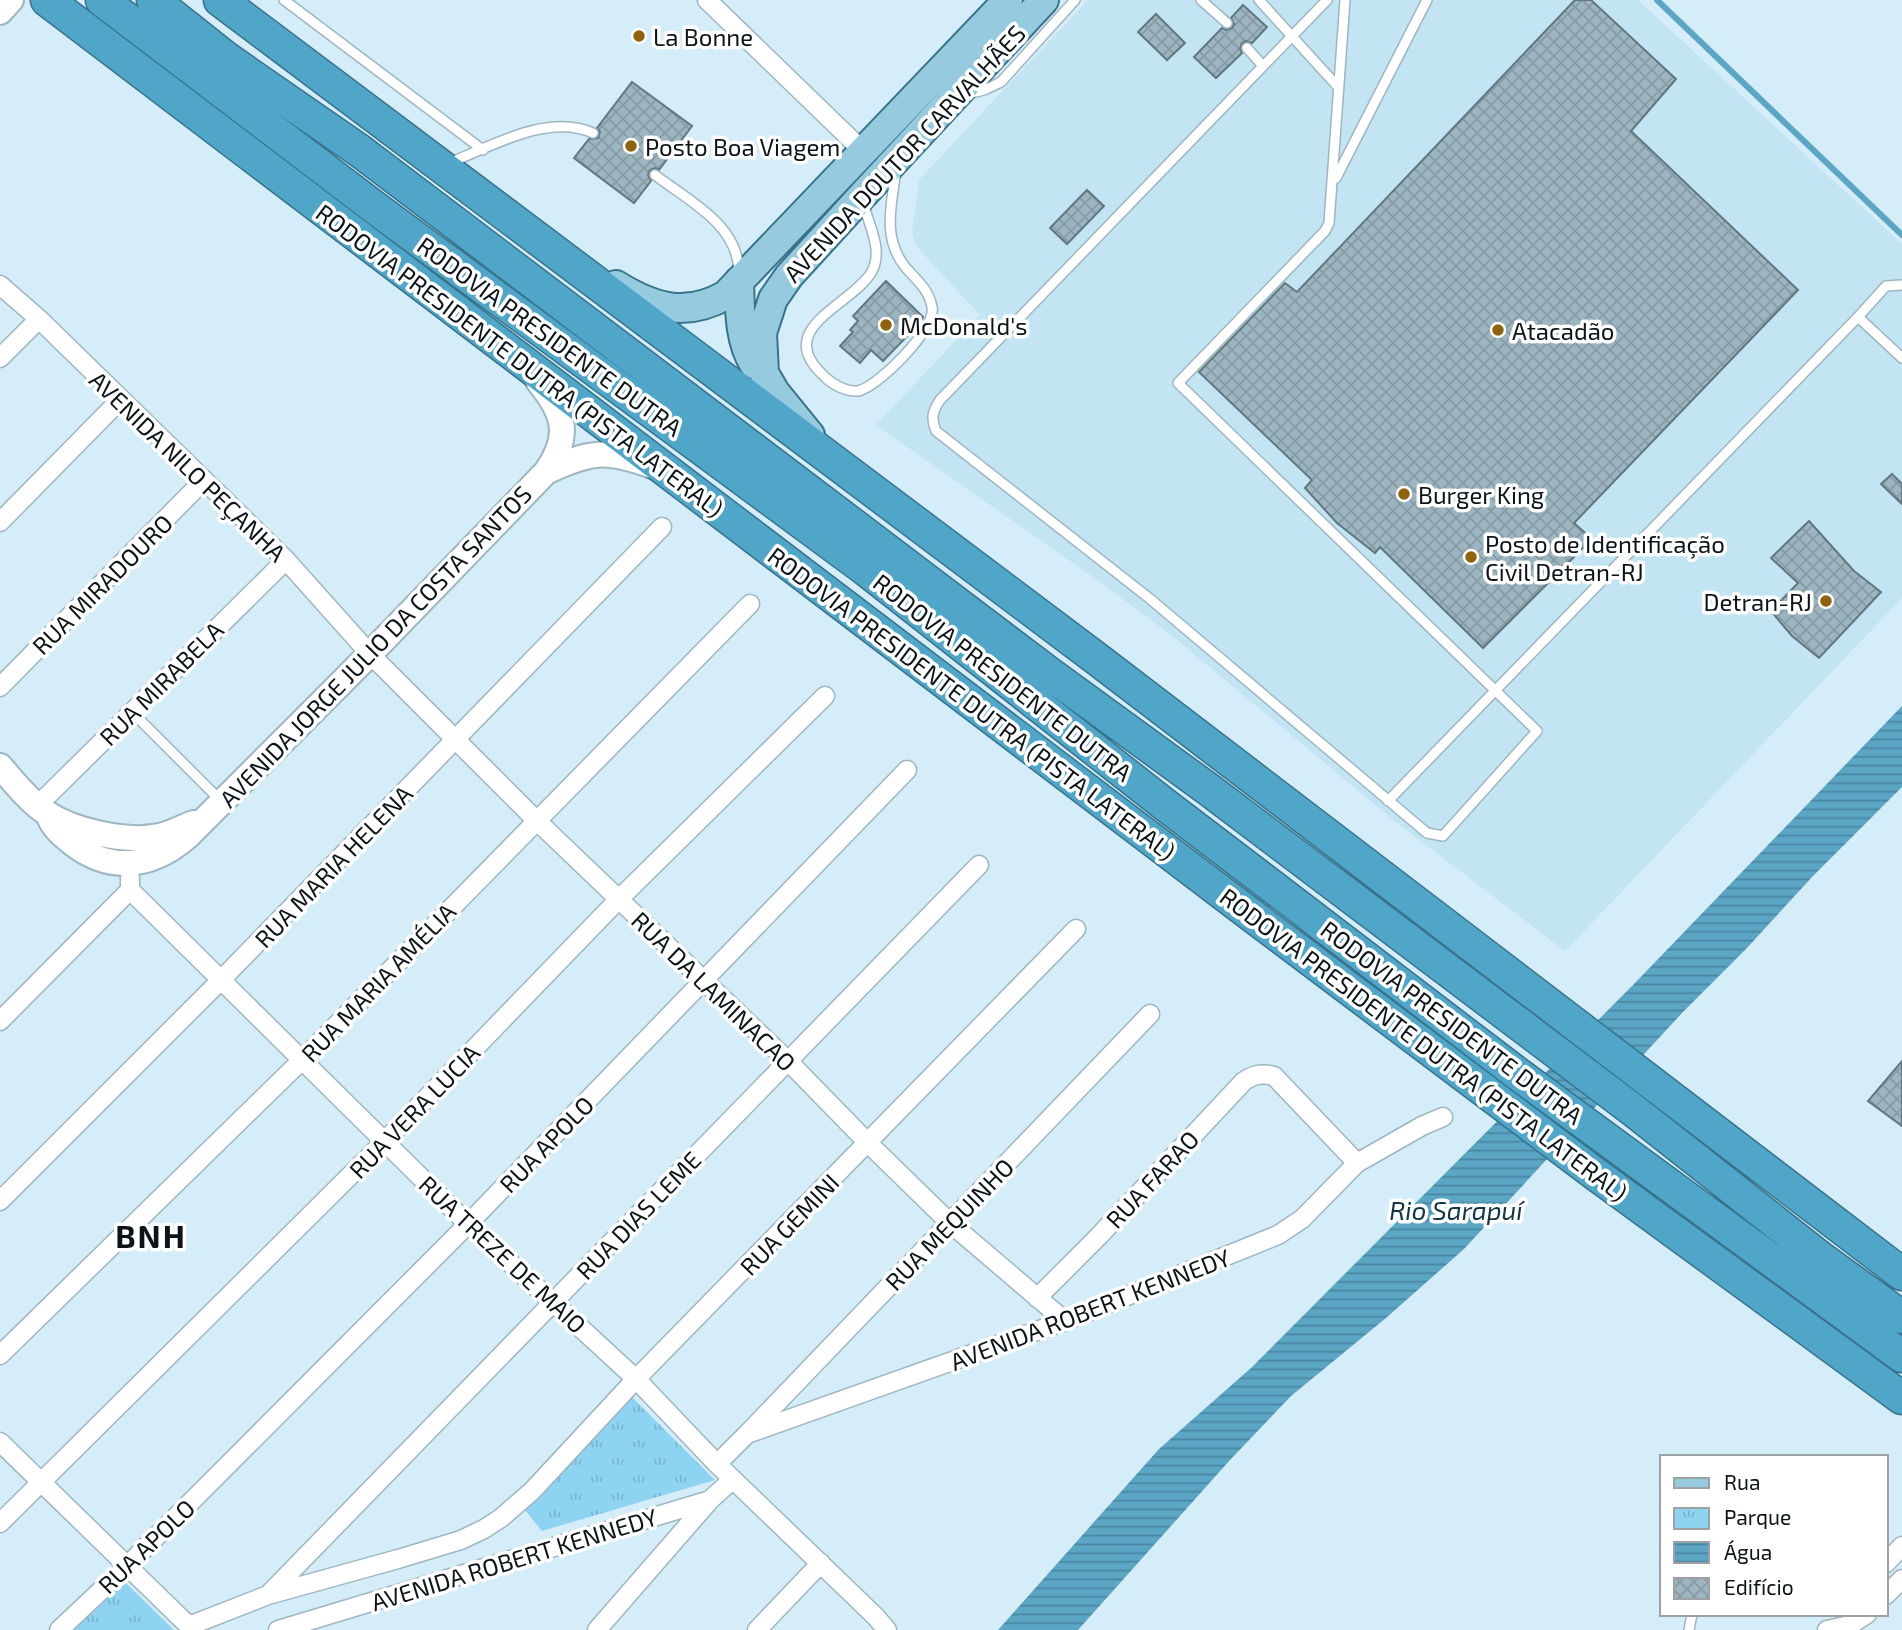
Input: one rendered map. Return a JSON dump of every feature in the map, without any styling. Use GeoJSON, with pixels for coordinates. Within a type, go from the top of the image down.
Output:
{"type":"FeatureCollection","features":[{"type":"Feature","properties":{"kind":"highway","name":"RODOVIA PRESIDENTE DUTRA (PISTA LATERAL)"},"geometry":{"type":"LineString","coordinates":[[47,0],[1492,1097],[1902,1398]]}},
{"type":"Feature","properties":{"kind":"highway","name":"RODOVIA PRESIDENTE DUTRA"},"geometry":{"type":"LineString","coordinates":[[102,0],[378,210],[865,569],[1164,804],[1518,1073],[1902,1356]]}},
{"type":"Feature","properties":{"kind":"highway","name":"RODOVIA PRESIDENTE DUTRA"},"geometry":{"type":"LineString","coordinates":[[153,0],[226,58],[372,159],[1538,1041],[1633,1110],[1822,1259],[1902,1317]]}},
{"type":"Feature","properties":{"kind":"highway"},"geometry":{"type":"LineString","coordinates":[[220,0],[826,454],[1902,1274]]}},
{"type":"Feature","properties":{"kind":"main road"},"geometry":{"type":"LineString","coordinates":[[0,12],[11,0]]}},
{"type":"Feature","properties":{"kind":"main road"},"geometry":{"type":"LineString","coordinates":[[553,250],[639,299],[682,309],[713,303],[726,295],[1008,0]]}},
{"type":"Feature","properties":{"kind":"main road","name":"AVENIDA DOUTOR CARVALHÃES"},"geometry":{"type":"LineString","coordinates":[[764,373],[762,332],[773,299],[789,276],[1044,0]]}},
{"type":"Feature","properties":{"kind":"main road"},"geometry":{"type":"LineString","coordinates":[[739,281],[745,345],[755,366],[764,373],[775,392],[826,454]]}},
{"type":"Feature","properties":{"kind":"main road"},"geometry":{"type":"LineString","coordinates":[[525,364],[555,402],[563,425],[560,446],[546,472]]}},
{"type":"Feature","properties":{"kind":"main road"},"geometry":{"type":"LineString","coordinates":[[546,472],[573,459],[594,453],[617,455],[666,471]]}},
{"type":"Feature","properties":{"kind":"main road","name":"AVENIDA JORGE JULIO DA COSTA SANTOS"},"geometry":{"type":"LineString","coordinates":[[205,820],[546,472]]}},
{"type":"Feature","properties":{"kind":"main road"},"geometry":{"type":"LineString","coordinates":[[4,778],[43,810],[59,832],[89,854],[113,863],[130,863],[171,851],[205,820]]}},
{"type":"Feature","properties":{"kind":"main road"},"geometry":{"type":"LineString","coordinates":[[43,810],[91,831],[128,839],[165,835],[205,820]]}},
{"type":"Feature","properties":{"kind":"street"},"geometry":{"type":"LineString","coordinates":[[707,0],[864,152]]}},
{"type":"Feature","properties":{"kind":"street","name":"AVENIDA NILO PEÇANHA"},"geometry":{"type":"LineString","coordinates":[[0,285],[39,319],[286,560],[370,654]]}},
{"type":"Feature","properties":{"kind":"street"},"geometry":{"type":"LineString","coordinates":[[0,358],[39,319]]}},
{"type":"Feature","properties":{"kind":"street"},"geometry":{"type":"LineString","coordinates":[[0,522],[120,400]]}},
{"type":"Feature","properties":{"kind":"street","name":"RUA MIRADOURO"},"geometry":{"type":"LineString","coordinates":[[0,687],[204,480]]}},
{"type":"Feature","properties":{"kind":"street","name":"RUA MARIA HELENA"},"geometry":{"type":"LineString","coordinates":[[0,1200],[220,981],[662,527]]}},
{"type":"Feature","properties":{"kind":"street","name":"RUA MIRABELA"},"geometry":{"type":"LineString","coordinates":[[43,810],[132,712],[286,560]]}},
{"type":"Feature","properties":{"kind":"street","name":"RUA MARIA AMÉLIA"},"geometry":{"type":"LineString","coordinates":[[0,1355],[303,1059],[750,604]]}},
{"type":"Feature","properties":{"kind":"street","name":"RUA DA LAMINACAO"},"geometry":{"type":"LineString","coordinates":[[370,654],[536,820],[788,1061],[867,1143],[950,1223],[1065,1321]]}},
{"type":"Feature","properties":{"kind":"street","name":"RUA VERA LUCIA"},"geometry":{"type":"LineString","coordinates":[[0,1523],[385,1141],[618,900],[825,696]]}},
{"type":"Feature","properties":{"kind":"street","name":"RUA APOLO"},"geometry":{"type":"LineString","coordinates":[[59,1630],[128,1565],[468,1224],[907,770]]}},
{"type":"Feature","properties":{"kind":"street"},"geometry":{"type":"LineString","coordinates":[[0,1021],[130,890],[130,863]]}},
{"type":"Feature","properties":{"kind":"street","name":"RUA DIAS LEME"},"geometry":{"type":"LineString","coordinates":[[268,1595],[979,865]]}},
{"type":"Feature","properties":{"kind":"street","name":"RUA TREZE DE MAIO"},"geometry":{"type":"LineString","coordinates":[[130,890],[468,1224],[636,1379],[717,1464],[882,1624]]}},
{"type":"Feature","properties":{"kind":"street","name":"RUA GEMINI"},"geometry":{"type":"LineString","coordinates":[[500,1518],[532,1490],[636,1379],[1076,929]]}},
{"type":"Feature","properties":{"kind":"street","name":"RUA MEQUINHO"},"geometry":{"type":"LineString","coordinates":[[747,1434],[1150,1014]]}},
{"type":"Feature","properties":{"kind":"street","name":"RUA FARAO"},"geometry":{"type":"LineString","coordinates":[[1037,1297],[1098,1237],[1244,1081],[1253,1076],[1263,1073],[1274,1076],[1357,1163]]}},
{"type":"Feature","properties":{"kind":"street","name":"AVENIDA ROBERT KENNEDY"},"geometry":{"type":"LineString","coordinates":[[717,1464],[747,1434],[1065,1321],[1278,1236],[1302,1219],[1357,1163],[1413,1130],[1443,1117]]}},
{"type":"Feature","properties":{"kind":"street"},"geometry":{"type":"LineString","coordinates":[[0,1442],[191,1628]]}},
{"type":"Feature","properties":{"kind":"street"},"geometry":{"type":"LineString","coordinates":[[597,1630],[710,1500],[733,1479]]}},
{"type":"Feature","properties":{"kind":"street","name":"AVENIDA ROBERT KENNEDY"},"geometry":{"type":"LineString","coordinates":[[278,1630],[710,1500]]}},
{"type":"Feature","properties":{"kind":"street","name":"AVENIDA ROBERT KENNEDY"},"geometry":{"type":"LineString","coordinates":[[191,1628],[268,1595],[461,1539],[500,1518]]}},
{"type":"Feature","properties":{"kind":"street"},"geometry":{"type":"LineString","coordinates":[[1888,1561],[1902,1546]]}},
{"type":"Feature","properties":{"kind":"street"},"geometry":{"type":"LineString","coordinates":[[757,1630],[821,1563]]}},
{"type":"Feature","properties":{"kind":"street"},"geometry":{"type":"LineString","coordinates":[[1888,1593],[1902,1580]]}},
{"type":"Feature","properties":{"kind":"street"},"geometry":{"type":"LineString","coordinates":[[1825,1630],[1846,1621]]}},
{"type":"Feature","properties":{"kind":"lane"},"geometry":{"type":"LineString","coordinates":[[284,0],[483,150]]}},
{"type":"Feature","properties":{"kind":"lane"},"geometry":{"type":"LineString","coordinates":[[958,95],[984,90],[1001,82],[1075,0]]}},
{"type":"Feature","properties":{"kind":"lane"},"geometry":{"type":"LineString","coordinates":[[1201,0],[1227,23]]}},
{"type":"Feature","properties":{"kind":"lane"},"geometry":{"type":"LineString","coordinates":[[1259,0],[1339,88]]}},
{"type":"Feature","properties":{"kind":"lane"},"geometry":{"type":"LineString","coordinates":[[1327,0],[940,400],[933,410],[932,420],[936,431],[1149,598],[1427,834],[1443,836],[1537,731],[1178,383],[1325,231],[1329,223],[1345,0]]}},
{"type":"Feature","properties":{"kind":"lane"},"geometry":{"type":"LineString","coordinates":[[1333,183],[1427,0]]}},
{"type":"Feature","properties":{"kind":"lane"},"geometry":{"type":"LineString","coordinates":[[1247,48],[1263,66]]}},
{"type":"Feature","properties":{"kind":"lane"},"geometry":{"type":"LineString","coordinates":[[441,166],[543,128],[571,126],[593,133]]}},
{"type":"Feature","properties":{"kind":"lane"},"geometry":{"type":"LineString","coordinates":[[862,196],[876,247],[871,273],[822,316],[806,342],[807,354],[827,380],[846,390],[855,391],[867,388],[888,372],[920,336],[933,309],[924,288],[899,258],[892,245],[891,208],[898,159]]}},
{"type":"Feature","properties":{"kind":"lane"},"geometry":{"type":"LineString","coordinates":[[655,175],[727,231],[737,253],[739,281]]}},
{"type":"Feature","properties":{"kind":"lane"},"geometry":{"type":"LineString","coordinates":[[1388,800],[1886,286],[1902,285]]}},
{"type":"Feature","properties":{"kind":"lane"},"geometry":{"type":"LineString","coordinates":[[1858,317],[1902,358]]}},
{"type":"Feature","properties":{"kind":"lane"},"geometry":{"type":"LineString","coordinates":[[132,712],[222,803]]}},
{"type":"Feature","properties":{"kind":"shaded area"},"geometry":{"type":"Polygon","coordinates":[[[1088,0],[1638,0],[1902,244],[1902,598],[1565,951],[1397,823],[1171,635],[1096,579],[876,425],[980,315],[917,247],[912,232],[919,180],[1088,0]]]}},
{"type":"Feature","properties":{"kind":"green space"},"geometry":{"type":"Polygon","coordinates":[[[628,1393],[715,1480],[542,1531],[525,1510],[628,1393]]]}},
{"type":"Feature","properties":{"kind":"green space"},"geometry":{"type":"Polygon","coordinates":[[[124,1581],[174,1630],[73,1630],[124,1581]]]}},
{"type":"Feature","properties":{"kind":"water","name":"Rio Sarapuí"},"geometry":{"type":"Polygon","coordinates":[[[1902,706],[1902,787],[1682,1013],[1464,1249],[1291,1396],[1078,1630],[998,1630],[1159,1449],[1251,1368],[1634,984],[1902,706]]]}},
{"type":"Feature","properties":{"kind":"building","name":"Atacadão"},"geometry":{"type":"Polygon","coordinates":[[[1575,0],[1591,0],[1676,79],[1631,131],[1798,290],[1574,523],[1592,539],[1483,648],[1380,547],[1375,553],[1337,523],[1305,488],[1312,480],[1199,372],[1285,283],[1297,292],[1575,0]]]}},
{"type":"Feature","properties":{"kind":"building"},"geometry":{"type":"Polygon","coordinates":[[[1243,5],[1267,27],[1252,43],[1242,43],[1242,53],[1216,78],[1194,57],[1222,28],[1232,28],[1234,24],[1231,18],[1243,5]]]}},
{"type":"Feature","properties":{"kind":"building"},"geometry":{"type":"Polygon","coordinates":[[[1156,14],[1185,43],[1167,60],[1138,32],[1156,14]]]}},
{"type":"Feature","properties":{"kind":"building","name":"Posto Boa Viagem"},"geometry":{"type":"Polygon","coordinates":[[[632,82],[692,126],[659,170],[650,170],[648,175],[651,181],[634,203],[574,158],[589,139],[598,138],[600,132],[597,128],[632,82]]]}},
{"type":"Feature","properties":{"kind":"building"},"geometry":{"type":"Polygon","coordinates":[[[1087,190],[1104,206],[1067,244],[1050,228],[1087,190]]]}},
{"type":"Feature","properties":{"kind":"building","name":"McDonald's"},"geometry":{"type":"Polygon","coordinates":[[[886,281],[923,317],[883,361],[871,350],[860,363],[840,346],[853,332],[850,330],[858,321],[853,316],[886,281]]]}},
{"type":"Feature","properties":{"kind":"building"},"geometry":{"type":"Polygon","coordinates":[[[1892,474],[1902,484],[1902,504],[1881,484],[1892,474]]]}},
{"type":"Feature","properties":{"kind":"building","name":"Detran-RJ"},"geometry":{"type":"Polygon","coordinates":[[[1809,521],[1854,571],[1881,592],[1819,658],[1792,636],[1771,611],[1798,583],[1771,558],[1809,521]]]}},
{"type":"Feature","properties":{"kind":"building"},"geometry":{"type":"Polygon","coordinates":[[[1902,1061],[1902,1126],[1868,1101],[1902,1061]]]}},
{"type":"Feature","properties":{"kind":"waterway"},"geometry":{"type":"LineString","coordinates":[[1657,0],[1902,235]]}},
{"type":"Feature","properties":{"kind":"place","name":"La Bonne"},"geometry":{"type":"Point","coordinates":[639,36]}},
{"type":"Feature","properties":{"kind":"place","name":"Posto Boa Viagem"},"geometry":{"type":"Point","coordinates":[631,146]}},
{"type":"Feature","properties":{"kind":"place","name":"McDonald's"},"geometry":{"type":"Point","coordinates":[886,325]}},
{"type":"Feature","properties":{"kind":"place","name":"Atacadão"},"geometry":{"type":"Point","coordinates":[1498,330]}},
{"type":"Feature","properties":{"kind":"place","name":"Burger King"},"geometry":{"type":"Point","coordinates":[1404,494]}},
{"type":"Feature","properties":{"kind":"place","name":"Posto de Identificação Civil Detran-RJ"},"geometry":{"type":"Point","coordinates":[1471,557]}},
{"type":"Feature","properties":{"kind":"place","name":"Detran-RJ"},"geometry":{"type":"Point","coordinates":[1826,601]}},
{"type":"Feature","properties":{"kind":"district","name":"BNH"},"geometry":{"type":"Point","coordinates":[151,1235]}}]}
